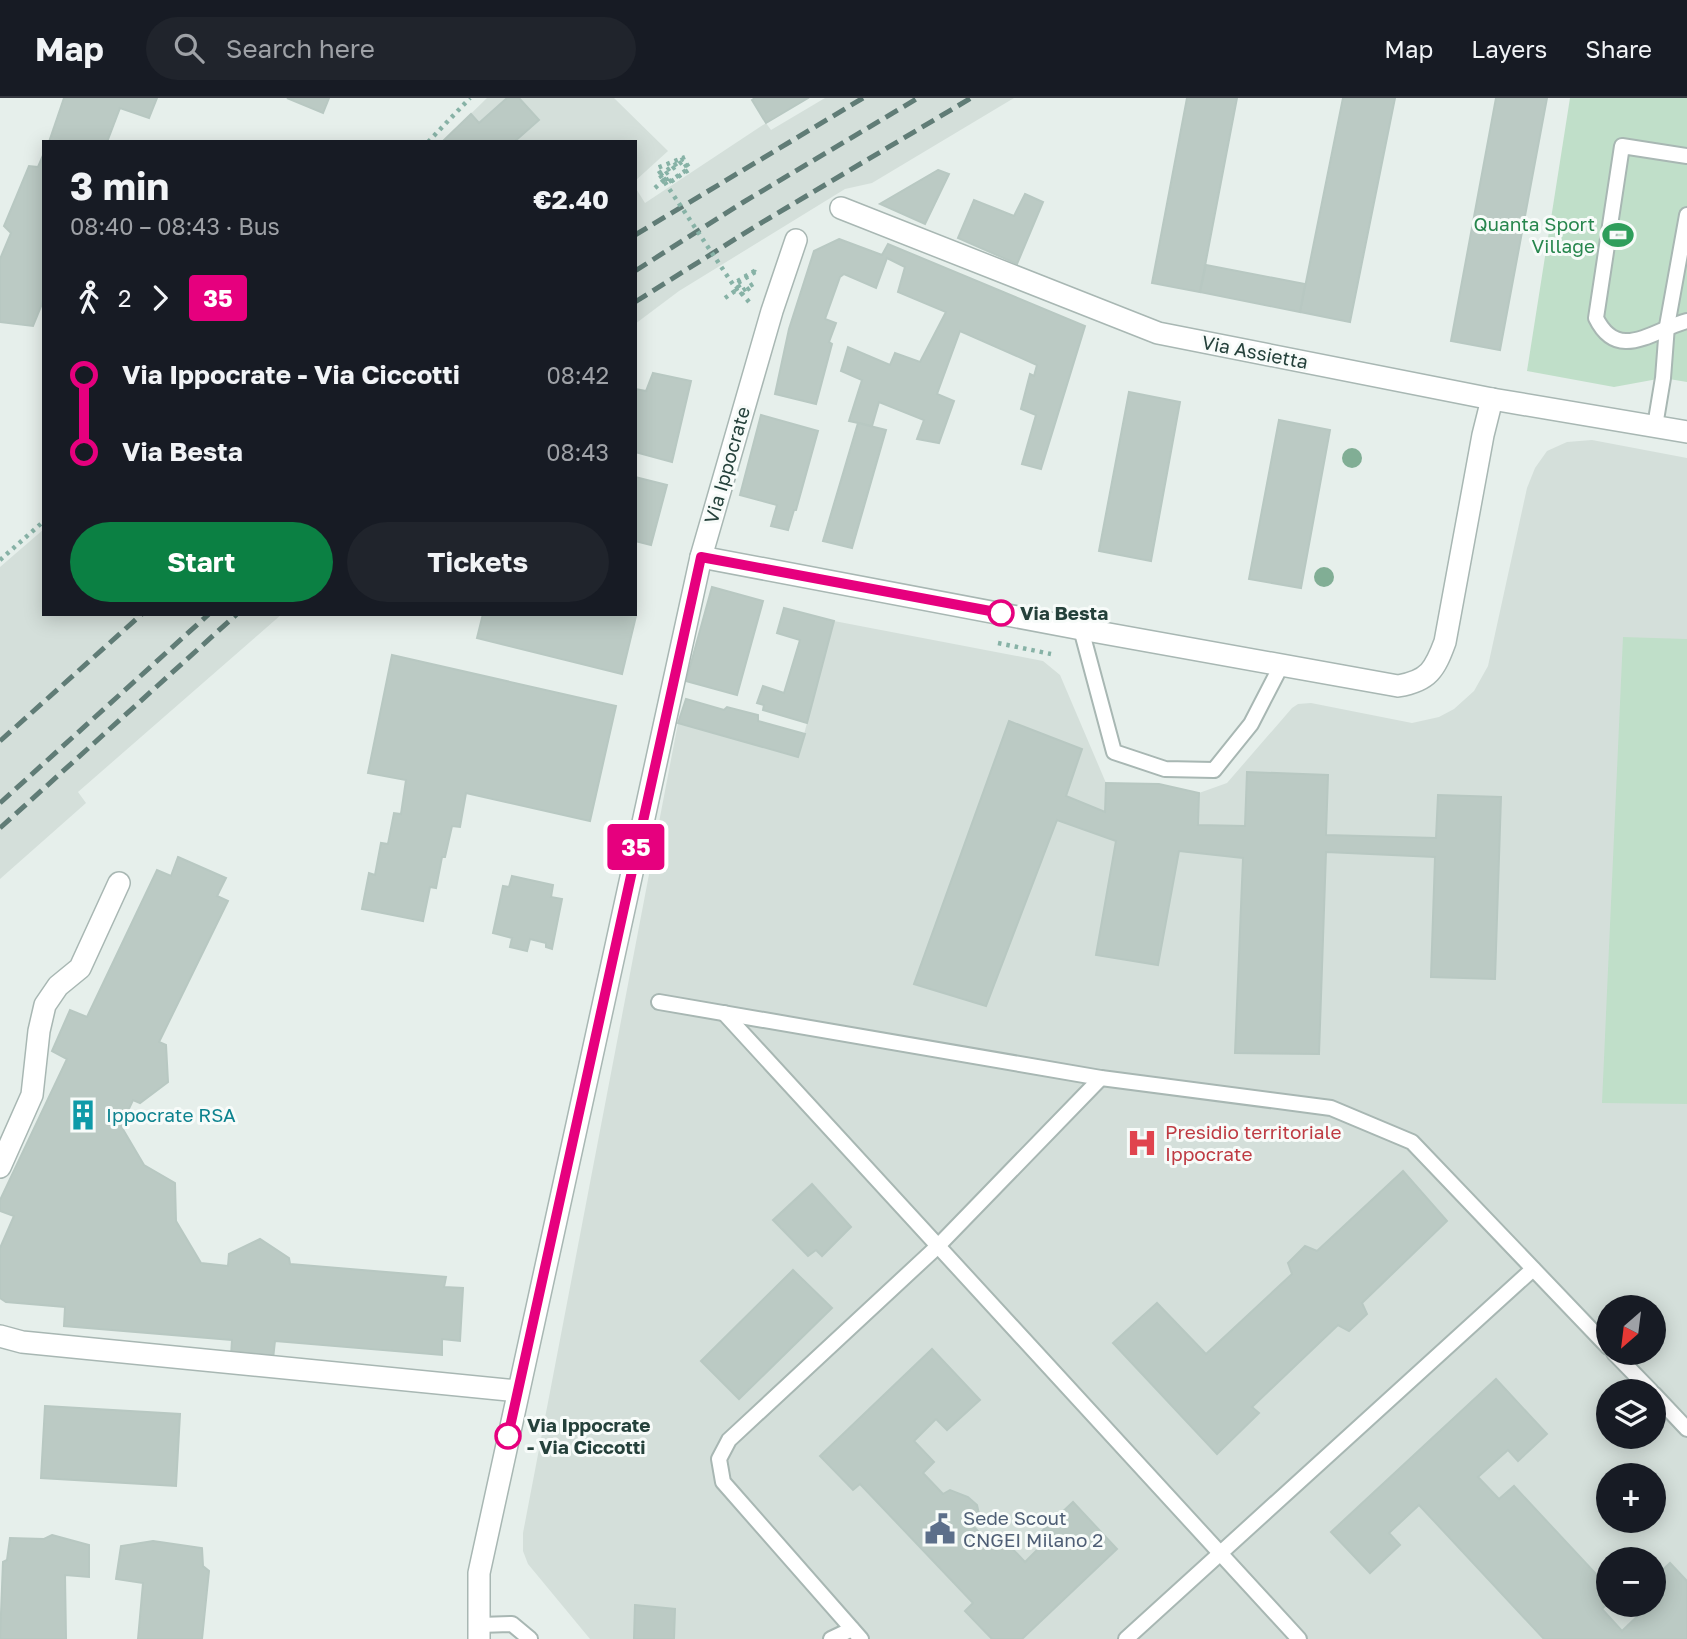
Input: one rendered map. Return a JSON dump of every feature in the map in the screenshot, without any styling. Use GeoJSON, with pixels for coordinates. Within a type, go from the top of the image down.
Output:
{"type":"FeatureCollection","features":[{"type":"Feature","properties":{"kind":"street","name":"Via Assietta"},"geometry":{"type":"LineString","coordinates":[[841,208],[1158,332],[1492,399],[1687,432]]}},
{"type":"Feature","properties":{"kind":"street","name":"Via Ippocrate"},"geometry":{"type":"LineString","coordinates":[[480,1632],[479,1573],[701,557],[772,311],[796,240]]}},
{"type":"Feature","properties":{"kind":"street"},"geometry":{"type":"LineString","coordinates":[[701,557],[1398,686],[1418,682],[1434,668],[1445,642],[1492,399]]}},
{"type":"Feature","properties":{"kind":"street"},"geometry":{"type":"LineString","coordinates":[[0,1167],[32,1095],[39,1031],[45,1004],[58,986],[80,968],[119,883]]}},
{"type":"Feature","properties":{"kind":"street"},"geometry":{"type":"LineString","coordinates":[[0,1336],[22,1342],[518,1391]]}},
{"type":"Feature","properties":{"kind":"lane"},"geometry":{"type":"LineString","coordinates":[[1687,156],[1622,146],[1596,318],[1608,337],[1633,342],[1653,335],[1667,326],[1687,321]]}},
{"type":"Feature","properties":{"kind":"lane"},"geometry":{"type":"LineString","coordinates":[[1655,426],[1663,378],[1667,326],[1686,221]]}},
{"type":"Feature","properties":{"kind":"lane"},"geometry":{"type":"LineString","coordinates":[[1081,629],[1114,752],[1165,769],[1214,770],[1251,724],[1282,664]]}},
{"type":"Feature","properties":{"kind":"lane"},"geometry":{"type":"LineString","coordinates":[[659,1002],[1101,1078],[1331,1108],[1412,1142],[1596,1335]]}},
{"type":"Feature","properties":{"kind":"lane"},"geometry":{"type":"LineString","coordinates":[[724,1013],[1299,1639]]}},
{"type":"Feature","properties":{"kind":"lane"},"geometry":{"type":"LineString","coordinates":[[857,1634],[723,1482],[719,1459],[729,1440],[938,1246],[1101,1078]]}},
{"type":"Feature","properties":{"kind":"lane"},"geometry":{"type":"LineString","coordinates":[[1126,1639],[1533,1269]]}},
{"type":"Feature","properties":{"kind":"lane"},"geometry":{"type":"LineString","coordinates":[[1625,1365],[1639,1379]]}},
{"type":"Feature","properties":{"kind":"lane"},"geometry":{"type":"LineString","coordinates":[[1666,1407],[1687,1429]]}},
{"type":"Feature","properties":{"kind":"lane"},"geometry":{"type":"LineString","coordinates":[[480,1632],[512,1625],[530,1639]]}},
{"type":"Feature","properties":{"kind":"lane"},"geometry":{"type":"LineString","coordinates":[[831,1639],[857,1634]]}},
{"type":"Feature","properties":{"kind":"path"},"geometry":{"type":"LineString","coordinates":[[430,140],[470,98]]}},
{"type":"Feature","properties":{"kind":"path"},"geometry":{"type":"LineString","coordinates":[[685,157],[657,168],[737,290]]}},
{"type":"Feature","properties":{"kind":"path"},"geometry":{"type":"LineString","coordinates":[[663,179],[667,183],[677,176],[688,169],[683,162],[664,175],[669,183],[690,169],[683,159],[663,179]]}},
{"type":"Feature","properties":{"kind":"path"},"geometry":{"type":"LineString","coordinates":[[737,290],[745,279],[755,272],[760,279],[742,291],[736,282],[756,270],[762,279],[737,290]]}},
{"type":"Feature","properties":{"kind":"path"},"geometry":{"type":"LineString","coordinates":[[0,560],[42,523]]}},
{"type":"Feature","properties":{"kind":"shaded area"},"geometry":{"type":"Polygon","coordinates":[[[487,98],[614,98],[668,151],[637,179],[637,140],[444,140],[487,98]]]}},
{"type":"Feature","properties":{"kind":"shaded area"},"geometry":{"type":"Polygon","coordinates":[[[825,98],[1014,98],[872,183],[845,189],[679,291],[637,322],[637,190],[645,203],[766,123],[771,130],[825,98]]]}},
{"type":"Feature","properties":{"kind":"shaded area","name":"Presidio territoriale Ippocrate"},"geometry":{"type":"Polygon","coordinates":[[[1592,440],[1687,458],[1687,1639],[590,1639],[528,1564],[523,1551],[523,1533],[678,723],[798,757],[834,621],[1043,661],[1060,675],[1106,783],[1159,784],[1199,793],[1227,783],[1298,704],[1311,703],[1412,723],[1439,717],[1454,709],[1474,691],[1488,666],[1527,488],[1535,468],[1547,451],[1567,442],[1592,440]]]}},
{"type":"Feature","properties":{"kind":"shaded area"},"geometry":{"type":"Polygon","coordinates":[[[42,531],[42,616],[280,616],[78,792],[86,803],[0,879],[0,567],[42,531]]]}},
{"type":"Feature","properties":{"kind":"green space","name":"Quanta Sport Village"},"geometry":{"type":"Polygon","coordinates":[[[1570,98],[1687,98],[1687,382],[1663,378],[1614,387],[1527,371],[1570,98]]]}},
{"type":"Feature","properties":{"kind":"green space"},"geometry":{"type":"Polygon","coordinates":[[[1623,637],[1687,639],[1687,1104],[1602,1103],[1623,637]]]}},
{"type":"Feature","properties":{"kind":"building"},"geometry":{"type":"Polygon","coordinates":[[[64,98],[157,98],[149,118],[120,108],[108,140],[50,140],[64,98]]]}},
{"type":"Feature","properties":{"kind":"building"},"geometry":{"type":"Polygon","coordinates":[[[287,98],[329,98],[323,113],[287,98]]]}},
{"type":"Feature","properties":{"kind":"building"},"geometry":{"type":"Polygon","coordinates":[[[507,98],[519,98],[539,120],[516,140],[444,140],[471,114],[479,123],[507,98]]]}},
{"type":"Feature","properties":{"kind":"building"},"geometry":{"type":"Polygon","coordinates":[[[808,98],[766,123],[752,100],[808,98]]]}},
{"type":"Feature","properties":{"kind":"building"},"geometry":{"type":"Polygon","coordinates":[[[1187,98],[1237,98],[1200,292],[1152,283],[1187,98]]]}},
{"type":"Feature","properties":{"kind":"building"},"geometry":{"type":"Polygon","coordinates":[[[1343,98],[1395,98],[1350,322],[1300,312],[1343,98]]]}},
{"type":"Feature","properties":{"kind":"building"},"geometry":{"type":"Polygon","coordinates":[[[1496,98],[1547,98],[1500,350],[1451,341],[1496,98]]]}},
{"type":"Feature","properties":{"kind":"building"},"geometry":{"type":"Polygon","coordinates":[[[42,158],[42,304],[33,326],[0,322],[0,259],[11,233],[4,226],[29,166],[38,167],[42,158]]]}},
{"type":"Feature","properties":{"kind":"building"},"geometry":{"type":"Polygon","coordinates":[[[938,170],[949,174],[925,224],[880,204],[938,170]]]}},
{"type":"Feature","properties":{"kind":"building"},"geometry":{"type":"Polygon","coordinates":[[[1025,194],[1043,202],[1017,264],[958,238],[974,200],[1014,216],[1025,194]]]}},
{"type":"Feature","properties":{"kind":"building"},"geometry":{"type":"Polygon","coordinates":[[[839,239],[882,255],[888,244],[1085,326],[1041,469],[1022,464],[1036,415],[1021,409],[1030,374],[1034,376],[1037,365],[960,331],[937,394],[954,401],[939,443],[917,439],[924,420],[879,402],[872,426],[849,421],[862,380],[841,371],[848,347],[890,365],[895,353],[920,362],[946,312],[898,292],[905,267],[887,258],[876,288],[844,274],[840,277],[825,319],[836,323],[829,342],[832,344],[816,404],[775,394],[789,329],[814,251],[839,239]]]}},
{"type":"Feature","properties":{"kind":"building"},"geometry":{"type":"Polygon","coordinates":[[[1206,265],[1305,284],[1300,312],[1200,292],[1206,265]]]}},
{"type":"Feature","properties":{"kind":"building"},"geometry":{"type":"Polygon","coordinates":[[[653,373],[691,381],[672,462],[637,453],[637,389],[646,391],[653,373]]]}},
{"type":"Feature","properties":{"kind":"building"},"geometry":{"type":"Polygon","coordinates":[[[1129,392],[1180,402],[1151,561],[1099,551],[1129,392]]]}},
{"type":"Feature","properties":{"kind":"building"},"geometry":{"type":"Polygon","coordinates":[[[761,415],[818,431],[788,530],[771,526],[777,505],[740,495],[761,415]]]}},
{"type":"Feature","properties":{"kind":"building"},"geometry":{"type":"Polygon","coordinates":[[[1279,420],[1330,430],[1301,588],[1249,579],[1279,420]]]}},
{"type":"Feature","properties":{"kind":"building"},"geometry":{"type":"Polygon","coordinates":[[[858,423],[886,430],[852,548],[823,541],[858,423]]]}},
{"type":"Feature","properties":{"kind":"building"},"geometry":{"type":"Polygon","coordinates":[[[637,478],[667,485],[651,545],[637,542],[637,478]]]}},
{"type":"Feature","properties":{"kind":"building"},"geometry":{"type":"Polygon","coordinates":[[[712,587],[763,601],[737,695],[686,681],[712,587]]]}},
{"type":"Feature","properties":{"kind":"building"},"geometry":{"type":"Polygon","coordinates":[[[784,608],[834,621],[807,723],[763,710],[764,705],[757,703],[763,686],[784,693],[800,640],[777,633],[784,608]]]}},
{"type":"Feature","properties":{"kind":"building"},"geometry":{"type":"Polygon","coordinates":[[[482,616],[636,616],[622,674],[477,638],[482,616]]]}},
{"type":"Feature","properties":{"kind":"building"},"geometry":{"type":"Polygon","coordinates":[[[392,655],[616,706],[590,821],[466,793],[460,827],[452,826],[436,888],[430,887],[423,921],[362,909],[369,873],[375,875],[381,843],[388,844],[394,813],[401,814],[406,780],[368,773],[392,655]]]}},
{"type":"Feature","properties":{"kind":"building"},"geometry":{"type":"Polygon","coordinates":[[[686,699],[724,710],[727,707],[758,715],[758,721],[805,734],[798,757],[678,723],[686,699]]]}},
{"type":"Feature","properties":{"kind":"building"},"geometry":{"type":"Polygon","coordinates":[[[1009,721],[1082,749],[1066,796],[1105,812],[1106,783],[1159,784],[1199,793],[1198,825],[1245,826],[1247,772],[1328,775],[1326,835],[1436,838],[1438,795],[1501,797],[1495,979],[1431,977],[1435,857],[1326,852],[1319,1054],[1235,1053],[1243,858],[1179,851],[1158,965],[1096,955],[1116,841],[1057,820],[986,1006],[914,984],[1009,721]]]}},
{"type":"Feature","properties":{"kind":"building","name":"Ippocrate RSA"},"geometry":{"type":"Polygon","coordinates":[[[178,857],[226,878],[217,896],[228,901],[159,1042],[166,1045],[168,1082],[140,1103],[133,1100],[121,1126],[144,1165],[175,1183],[176,1221],[201,1263],[228,1266],[229,1254],[260,1239],[289,1258],[290,1264],[446,1277],[444,1287],[463,1288],[460,1341],[442,1339],[442,1355],[275,1341],[273,1359],[231,1356],[232,1340],[64,1326],[65,1307],[6,1302],[0,1298],[0,1248],[14,1216],[0,1211],[0,1200],[67,1059],[52,1051],[70,1010],[87,1017],[157,870],[171,876],[178,857]]]}},
{"type":"Feature","properties":{"kind":"building"},"geometry":{"type":"Polygon","coordinates":[[[512,876],[553,885],[551,897],[562,899],[552,949],[546,947],[546,943],[530,939],[527,951],[510,947],[512,938],[493,933],[503,886],[509,887],[512,876]]]}},
{"type":"Feature","properties":{"kind":"building"},"geometry":{"type":"Polygon","coordinates":[[[1403,1171],[1447,1221],[1362,1303],[1367,1314],[1349,1331],[1338,1325],[1252,1407],[1259,1413],[1217,1454],[1113,1343],[1157,1303],[1206,1354],[1292,1274],[1288,1263],[1305,1246],[1317,1251],[1403,1171]]]}},
{"type":"Feature","properties":{"kind":"building"},"geometry":{"type":"Polygon","coordinates":[[[812,1184],[851,1227],[822,1256],[816,1250],[808,1256],[773,1220],[812,1184]]]}},
{"type":"Feature","properties":{"kind":"building"},"geometry":{"type":"Polygon","coordinates":[[[793,1270],[832,1308],[739,1399],[701,1361],[793,1270]]]}},
{"type":"Feature","properties":{"kind":"building"},"geometry":{"type":"Polygon","coordinates":[[[932,1349],[980,1400],[947,1430],[936,1419],[914,1441],[934,1462],[923,1473],[943,1494],[950,1490],[968,1497],[977,1505],[979,1514],[974,1527],[996,1550],[1005,1541],[1025,1562],[1047,1540],[1040,1533],[1073,1502],[1117,1549],[1022,1639],[992,1639],[965,1611],[973,1603],[860,1484],[853,1490],[820,1456],[932,1349]]]}},
{"type":"Feature","properties":{"kind":"building"},"geometry":{"type":"Polygon","coordinates":[[[1496,1379],[1547,1434],[1518,1461],[1508,1450],[1478,1477],[1499,1499],[1514,1486],[1596,1574],[1596,1617],[1609,1617],[1622,1631],[1637,1617],[1666,1617],[1666,1567],[1670,1563],[1687,1581],[1687,1639],[1544,1639],[1419,1505],[1389,1533],[1400,1545],[1370,1573],[1331,1532],[1496,1379]]]}},
{"type":"Feature","properties":{"kind":"building"},"geometry":{"type":"Polygon","coordinates":[[[45,1406],[180,1414],[176,1486],[41,1478],[45,1406]]]}},
{"type":"Feature","properties":{"kind":"building"},"geometry":{"type":"Polygon","coordinates":[[[52,1535],[89,1545],[89,1577],[65,1575],[66,1639],[0,1639],[3,1562],[7,1560],[10,1538],[44,1539],[52,1535]]]}},
{"type":"Feature","properties":{"kind":"building"},"geometry":{"type":"Polygon","coordinates":[[[153,1541],[202,1548],[203,1566],[209,1571],[202,1639],[138,1639],[143,1583],[116,1579],[121,1546],[153,1541]]]}},
{"type":"Feature","properties":{"kind":"building"},"geometry":{"type":"Polygon","coordinates":[[[635,1605],[675,1609],[674,1639],[634,1639],[635,1605]]]}},
{"type":"Feature","properties":{"kind":"railway"},"geometry":{"type":"LineString","coordinates":[[637,234],[863,98]]}},
{"type":"Feature","properties":{"kind":"railway"},"geometry":{"type":"LineString","coordinates":[[637,270],[742,203],[918,98]]}},
{"type":"Feature","properties":{"kind":"railway"},"geometry":{"type":"LineString","coordinates":[[637,301],[756,226],[971,98]]}},
{"type":"Feature","properties":{"kind":"railway"},"geometry":{"type":"LineString","coordinates":[[0,741],[140,616]]}},
{"type":"Feature","properties":{"kind":"railway"},"geometry":{"type":"LineString","coordinates":[[0,803],[207,616]]}},
{"type":"Feature","properties":{"kind":"railway"},"geometry":{"type":"LineString","coordinates":[[0,828],[235,616]]}},
{"type":"Feature","properties":{"kind":"bus line","name":"35"},"geometry":{"type":"LineString","coordinates":[[508,1436],[701,557],[1001,613]]}},
{"type":"Feature","properties":{"kind":"place","name":"Quanta Sport Village"},"geometry":{"type":"Point","coordinates":[1618,235]}},
{"type":"Feature","properties":{"kind":"place","name":"Via Besta"},"geometry":{"type":"Point","coordinates":[1001,613]}},
{"type":"Feature","properties":{"kind":"place","name":"Ippocrate RSA"},"geometry":{"type":"Point","coordinates":[83,1115]}},
{"type":"Feature","properties":{"kind":"place","name":"Presidio territoriale Ippocrate"},"geometry":{"type":"Point","coordinates":[1142,1143]}},
{"type":"Feature","properties":{"kind":"place","name":"Via Ippocrate - Via Ciccotti"},"geometry":{"type":"Point","coordinates":[508,1436]}},
{"type":"Feature","properties":{"kind":"place","name":"Sede Scout CNGEI Milano 2"},"geometry":{"type":"Point","coordinates":[940,1529]}}]}
